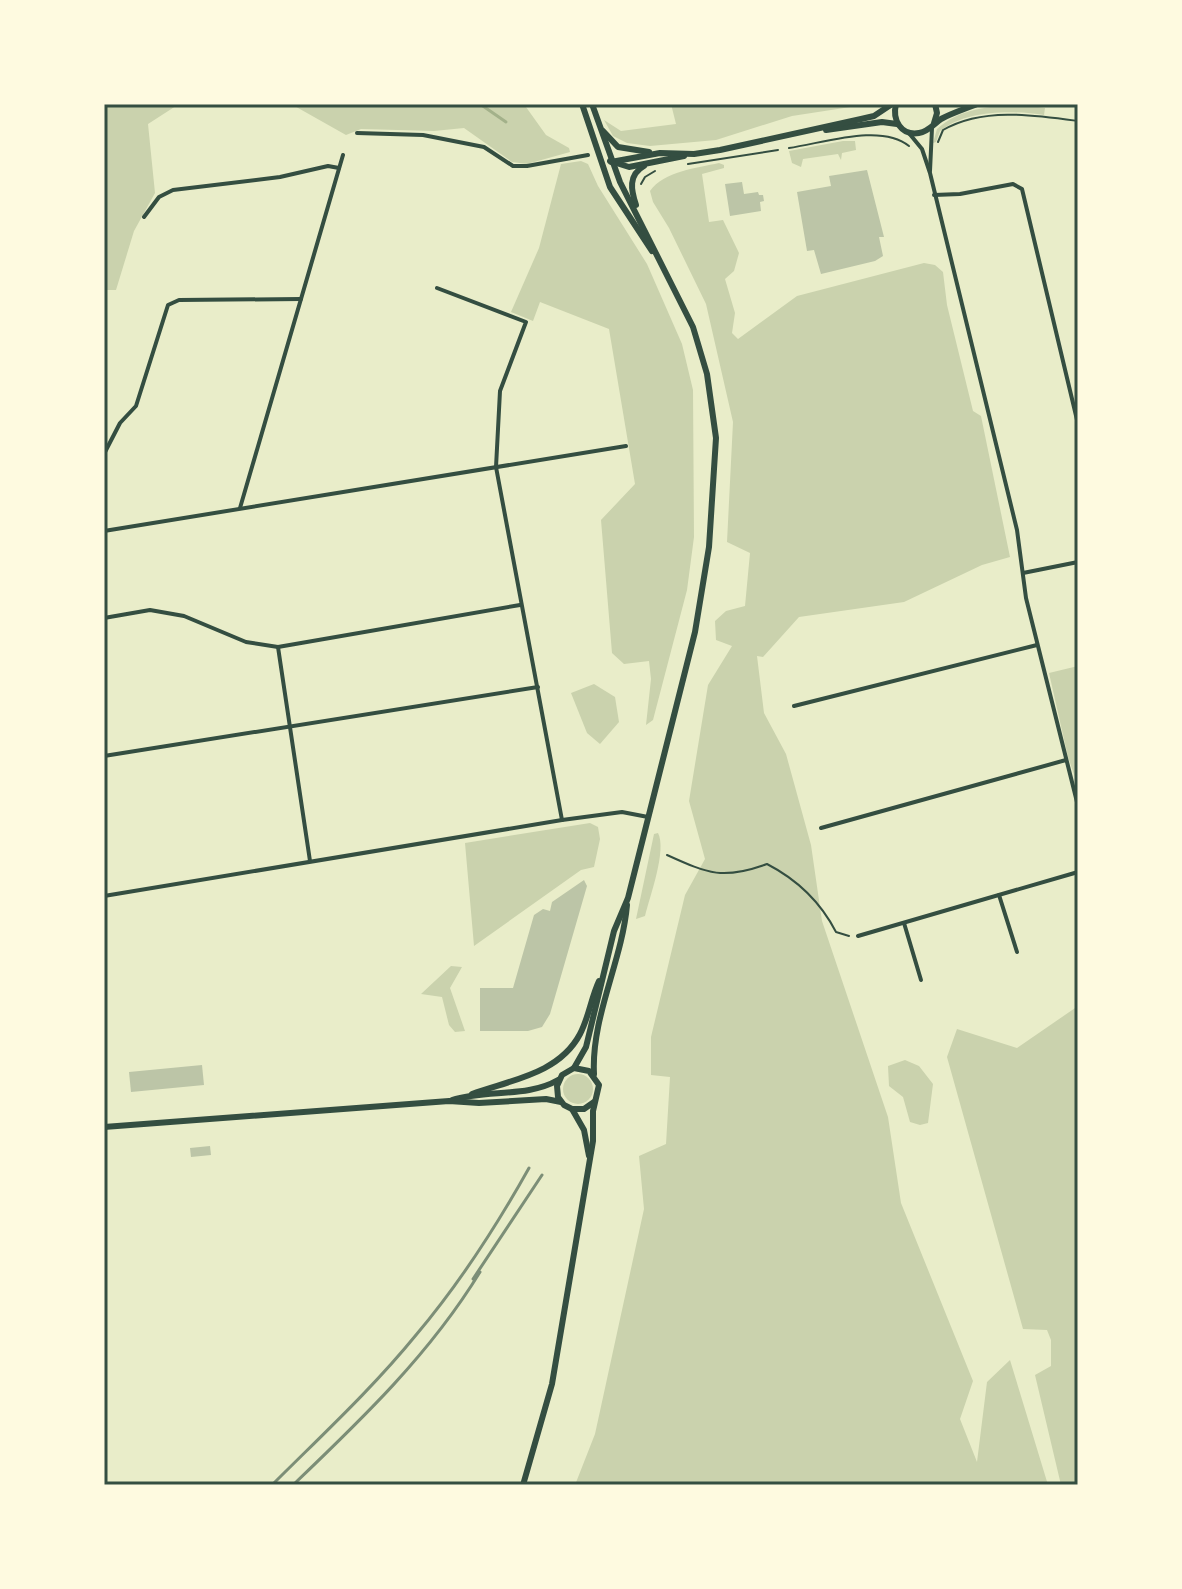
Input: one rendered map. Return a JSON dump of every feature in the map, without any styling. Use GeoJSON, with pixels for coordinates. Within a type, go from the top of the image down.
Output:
{"type":"FeatureCollection","features":[{"type":"Feature","properties":{"kind":"main road"},"geometry":{"type":"LineString","coordinates":[[582,104],[610,187],[662,266]]}},
{"type":"Feature","properties":{"kind":"main road"},"geometry":{"type":"LineString","coordinates":[[523,1485],[552,1384],[593,1141],[594,1102],[599,1091],[594,1075],[595,1051],[624,935],[628,898],[695,632],[709,547],[715,474],[716,438],[704,360],[693,327],[611,162],[592,104]]}},
{"type":"Feature","properties":{"kind":"main road"},"geometry":{"type":"LineString","coordinates":[[588,155],[629,167],[648,164],[874,116],[894,104]]}},
{"type":"Feature","properties":{"kind":"main road"},"geometry":{"type":"LineString","coordinates":[[894,104],[897,124]]}},
{"type":"Feature","properties":{"kind":"main road"},"geometry":{"type":"LineString","coordinates":[[932,126],[937,113],[935,104]]}},
{"type":"Feature","properties":{"kind":"main road"},"geometry":{"type":"LineString","coordinates":[[811,131],[854,128],[882,122],[897,124],[917,134],[977,104]]}},
{"type":"Feature","properties":{"kind":"main road"},"geometry":{"type":"LineString","coordinates":[[597,120],[605,135],[618,147],[694,154]]}},
{"type":"Feature","properties":{"kind":"main road"},"geometry":{"type":"LineString","coordinates":[[610,187],[608,167],[611,162],[660,153]]}},
{"type":"Feature","properties":{"kind":"main road"},"geometry":{"type":"LineString","coordinates":[[642,223],[631,186],[638,169],[648,164]]}},
{"type":"Feature","properties":{"kind":"main road"},"geometry":{"type":"LineString","coordinates":[[574,1068],[586,1047],[614,931],[628,898]]}},
{"type":"Feature","properties":{"kind":"main road"},"geometry":{"type":"LineString","coordinates":[[449,1101],[525,1077],[562,1056],[582,1032],[604,970]]}},
{"type":"Feature","properties":{"kind":"main road"},"geometry":{"type":"LineString","coordinates":[[561,1102],[557,1091],[559,1080],[566,1071],[584,1068],[594,1075]]}},
{"type":"Feature","properties":{"kind":"main road"},"geometry":{"type":"LineString","coordinates":[[472,1094],[538,1089],[559,1080]]}},
{"type":"Feature","properties":{"kind":"main road"},"geometry":{"type":"LineString","coordinates":[[104,1127],[449,1101],[479,1103],[546,1099],[561,1102],[572,1109],[584,1130],[589,1156]]}},
{"type":"Feature","properties":{"kind":"main road"},"geometry":{"type":"LineString","coordinates":[[572,1109],[584,1109],[594,1102]]}},
{"type":"Feature","properties":{"kind":"street"},"geometry":{"type":"LineString","coordinates":[[930,173],[932,126]]}},
{"type":"Feature","properties":{"kind":"street"},"geometry":{"type":"LineString","coordinates":[[908,132],[922,149],[930,173],[1017,530],[1037,645],[1078,806]]}},
{"type":"Feature","properties":{"kind":"street"},"geometry":{"type":"LineString","coordinates":[[357,133],[423,135],[484,147],[513,166],[588,155]]}},
{"type":"Feature","properties":{"kind":"street"},"geometry":{"type":"LineString","coordinates":[[240,508],[343,155]]}},
{"type":"Feature","properties":{"kind":"street"},"geometry":{"type":"LineString","coordinates":[[144,217],[159,197],[173,190],[280,177],[328,166],[339,168]]}},
{"type":"Feature","properties":{"kind":"street"},"geometry":{"type":"LineString","coordinates":[[934,195],[960,194],[1013,184],[1022,189],[1078,424]]}},
{"type":"Feature","properties":{"kind":"street"},"geometry":{"type":"LineString","coordinates":[[437,288],[526,322],[500,391],[496,467],[562,820]]}},
{"type":"Feature","properties":{"kind":"street"},"geometry":{"type":"LineString","coordinates":[[104,454],[120,423],[136,406],[168,305],[179,300],[301,299]]}},
{"type":"Feature","properties":{"kind":"street"},"geometry":{"type":"LineString","coordinates":[[104,531],[626,446]]}},
{"type":"Feature","properties":{"kind":"street"},"geometry":{"type":"LineString","coordinates":[[1023,573],[1078,562]]}},
{"type":"Feature","properties":{"kind":"street"},"geometry":{"type":"LineString","coordinates":[[104,618],[150,610],[184,616],[246,642],[278,647],[520,605]]}},
{"type":"Feature","properties":{"kind":"street"},"geometry":{"type":"LineString","coordinates":[[794,706],[1037,645]]}},
{"type":"Feature","properties":{"kind":"street"},"geometry":{"type":"LineString","coordinates":[[278,647],[310,861]]}},
{"type":"Feature","properties":{"kind":"street"},"geometry":{"type":"LineString","coordinates":[[104,756],[538,687]]}},
{"type":"Feature","properties":{"kind":"street"},"geometry":{"type":"LineString","coordinates":[[821,828],[1066,760]]}},
{"type":"Feature","properties":{"kind":"street"},"geometry":{"type":"LineString","coordinates":[[104,896],[562,820],[622,812],[648,817]]}},
{"type":"Feature","properties":{"kind":"street"},"geometry":{"type":"LineString","coordinates":[[858,936],[1078,872]]}},
{"type":"Feature","properties":{"kind":"street"},"geometry":{"type":"LineString","coordinates":[[999,895],[1017,952]]}},
{"type":"Feature","properties":{"kind":"street"},"geometry":{"type":"LineString","coordinates":[[904,923],[921,980]]}},
{"type":"Feature","properties":{"kind":"path"},"geometry":{"type":"LineString","coordinates":[[934,146],[943,130],[964,120],[997,116],[1078,121]]}},
{"type":"Feature","properties":{"kind":"path"},"geometry":{"type":"LineString","coordinates":[[789,148],[878,134],[898,137],[912,148]]}},
{"type":"Feature","properties":{"kind":"path"},"geometry":{"type":"LineString","coordinates":[[677,166],[778,150]]}},
{"type":"Feature","properties":{"kind":"path"},"geometry":{"type":"LineString","coordinates":[[636,183],[642,185],[645,177],[661,168]]}},
{"type":"Feature","properties":{"kind":"path"},"geometry":{"type":"LineString","coordinates":[[667,855],[693,866],[729,875],[767,864],[805,889],[825,912],[836,932],[846,937],[858,936]]}},
{"type":"Feature","properties":{"kind":"green space"},"geometry":{"type":"Polygon","coordinates":[[[104,104],[179,104],[148,124],[155,193],[134,231],[116,290],[104,290],[104,104]]]}},
{"type":"Feature","properties":{"kind":"green space"},"geometry":{"type":"Polygon","coordinates":[[[291,104],[529,104],[526,107],[546,135],[569,148],[570,152],[527,164],[512,162],[464,128],[434,131],[361,129],[346,135],[291,104]]]}},
{"type":"Feature","properties":{"kind":"green space"},"geometry":{"type":"Polygon","coordinates":[[[671,104],[857,106],[792,116],[716,140],[650,146],[627,143],[613,136],[604,120],[621,131],[676,124],[671,104]]]}},
{"type":"Feature","properties":{"kind":"green space"},"geometry":{"type":"Polygon","coordinates":[[[1024,105],[1045,108],[1044,115],[1004,112],[976,115],[940,131],[933,143],[937,129],[956,116],[989,107],[1024,105]]]}},
{"type":"Feature","properties":{"kind":"green space"},"geometry":{"type":"Polygon","coordinates":[[[855,141],[856,150],[842,153],[841,160],[838,154],[803,159],[801,167],[792,163],[789,151],[855,141]]]}},
{"type":"Feature","properties":{"kind":"green space"},"geometry":{"type":"Polygon","coordinates":[[[581,161],[588,164],[598,186],[647,264],[682,344],[693,390],[694,537],[687,590],[653,720],[646,725],[651,679],[649,661],[624,664],[612,653],[601,520],[635,484],[609,329],[540,302],[533,321],[511,312],[539,248],[561,164],[581,161]]]}},
{"type":"Feature","properties":{"kind":"green space"},"geometry":{"type":"Polygon","coordinates":[[[719,163],[724,168],[702,174],[709,222],[723,220],[739,253],[734,271],[725,279],[735,313],[732,333],[738,339],[797,296],[924,263],[935,265],[943,272],[947,305],[973,411],[981,416],[1010,557],[982,565],[904,602],[799,617],[763,657],[757,656],[764,713],[786,754],[811,845],[822,921],[888,1117],[901,1203],[973,1381],[960,1419],[977,1462],[987,1382],[1010,1360],[1048,1485],[575,1485],[595,1434],[644,1209],[639,1156],[666,1144],[670,1077],[651,1075],[651,1037],[685,895],[705,859],[689,801],[708,685],[732,646],[716,640],[715,621],[726,611],[745,606],[750,553],[727,542],[733,422],[706,304],[650,191],[672,175],[719,163]]]}},
{"type":"Feature","properties":{"kind":"green space"},"geometry":{"type":"Polygon","coordinates":[[[1078,666],[1078,786],[1068,757],[1049,673],[1078,666]]]}},
{"type":"Feature","properties":{"kind":"green space"},"geometry":{"type":"Polygon","coordinates":[[[594,684],[615,697],[619,722],[600,744],[587,733],[571,693],[594,684]]]}},
{"type":"Feature","properties":{"kind":"green space"},"geometry":{"type":"Polygon","coordinates":[[[590,823],[598,827],[600,839],[594,867],[581,870],[474,946],[465,843],[590,823]]]}},
{"type":"Feature","properties":{"kind":"green space"},"geometry":{"type":"Polygon","coordinates":[[[658,833],[660,850],[654,885],[645,916],[636,919],[654,834],[658,833]]]}},
{"type":"Feature","properties":{"kind":"green space"},"geometry":{"type":"Polygon","coordinates":[[[451,966],[462,967],[450,988],[465,1031],[455,1032],[449,1025],[442,997],[421,994],[451,966]]]}},
{"type":"Feature","properties":{"kind":"green space"},"geometry":{"type":"Polygon","coordinates":[[[1078,1006],[1078,1485],[1061,1485],[1035,1375],[1051,1366],[1051,1340],[1047,1330],[1023,1329],[947,1057],[957,1029],[1017,1048],[1078,1006]]]}},
{"type":"Feature","properties":{"kind":"green space"},"geometry":{"type":"Polygon","coordinates":[[[905,1060],[919,1066],[933,1084],[928,1123],[920,1125],[910,1122],[903,1097],[889,1086],[888,1066],[905,1060]]]}},
{"type":"Feature","properties":{"kind":"green space"},"geometry":{"type":"Polygon","coordinates":[[[578,1074],[589,1078],[593,1089],[589,1100],[578,1104],[567,1100],[563,1089],[567,1078],[578,1074]]]}},
{"type":"Feature","properties":{"kind":"building"},"geometry":{"type":"Polygon","coordinates":[[[867,170],[884,237],[879,237],[883,256],[875,261],[821,274],[814,250],[807,251],[797,192],[831,186],[829,176],[867,170]]]}},
{"type":"Feature","properties":{"kind":"building"},"geometry":{"type":"Polygon","coordinates":[[[742,182],[744,194],[758,192],[763,195],[761,211],[730,216],[725,184],[742,182]]]}},
{"type":"Feature","properties":{"kind":"building"},"geometry":{"type":"Polygon","coordinates":[[[584,880],[587,886],[550,1014],[542,1027],[528,1031],[480,1031],[480,988],[513,988],[534,915],[543,909],[550,911],[552,902],[584,880]]]}},
{"type":"Feature","properties":{"kind":"building"},"geometry":{"type":"Polygon","coordinates":[[[202,1065],[204,1085],[131,1092],[129,1072],[202,1065]]]}},
{"type":"Feature","properties":{"kind":"building"},"geometry":{"type":"Polygon","coordinates":[[[210,1146],[211,1155],[191,1157],[190,1148],[210,1146]]]}},
{"type":"Feature","properties":{"kind":"waterway"},"geometry":{"type":"LineString","coordinates":[[480,104],[506,122]]}},
{"type":"Feature","properties":{"kind":"railway"},"geometry":{"type":"LineString","coordinates":[[272,1485],[364,1393],[432,1315],[477,1254],[529,1168]]}},
{"type":"Feature","properties":{"kind":"railway"},"geometry":{"type":"LineString","coordinates":[[473,1279],[542,1175]]}},
{"type":"Feature","properties":{"kind":"railway"},"geometry":{"type":"LineString","coordinates":[[293,1485],[369,1411],[417,1358],[480,1272]]}}]}
